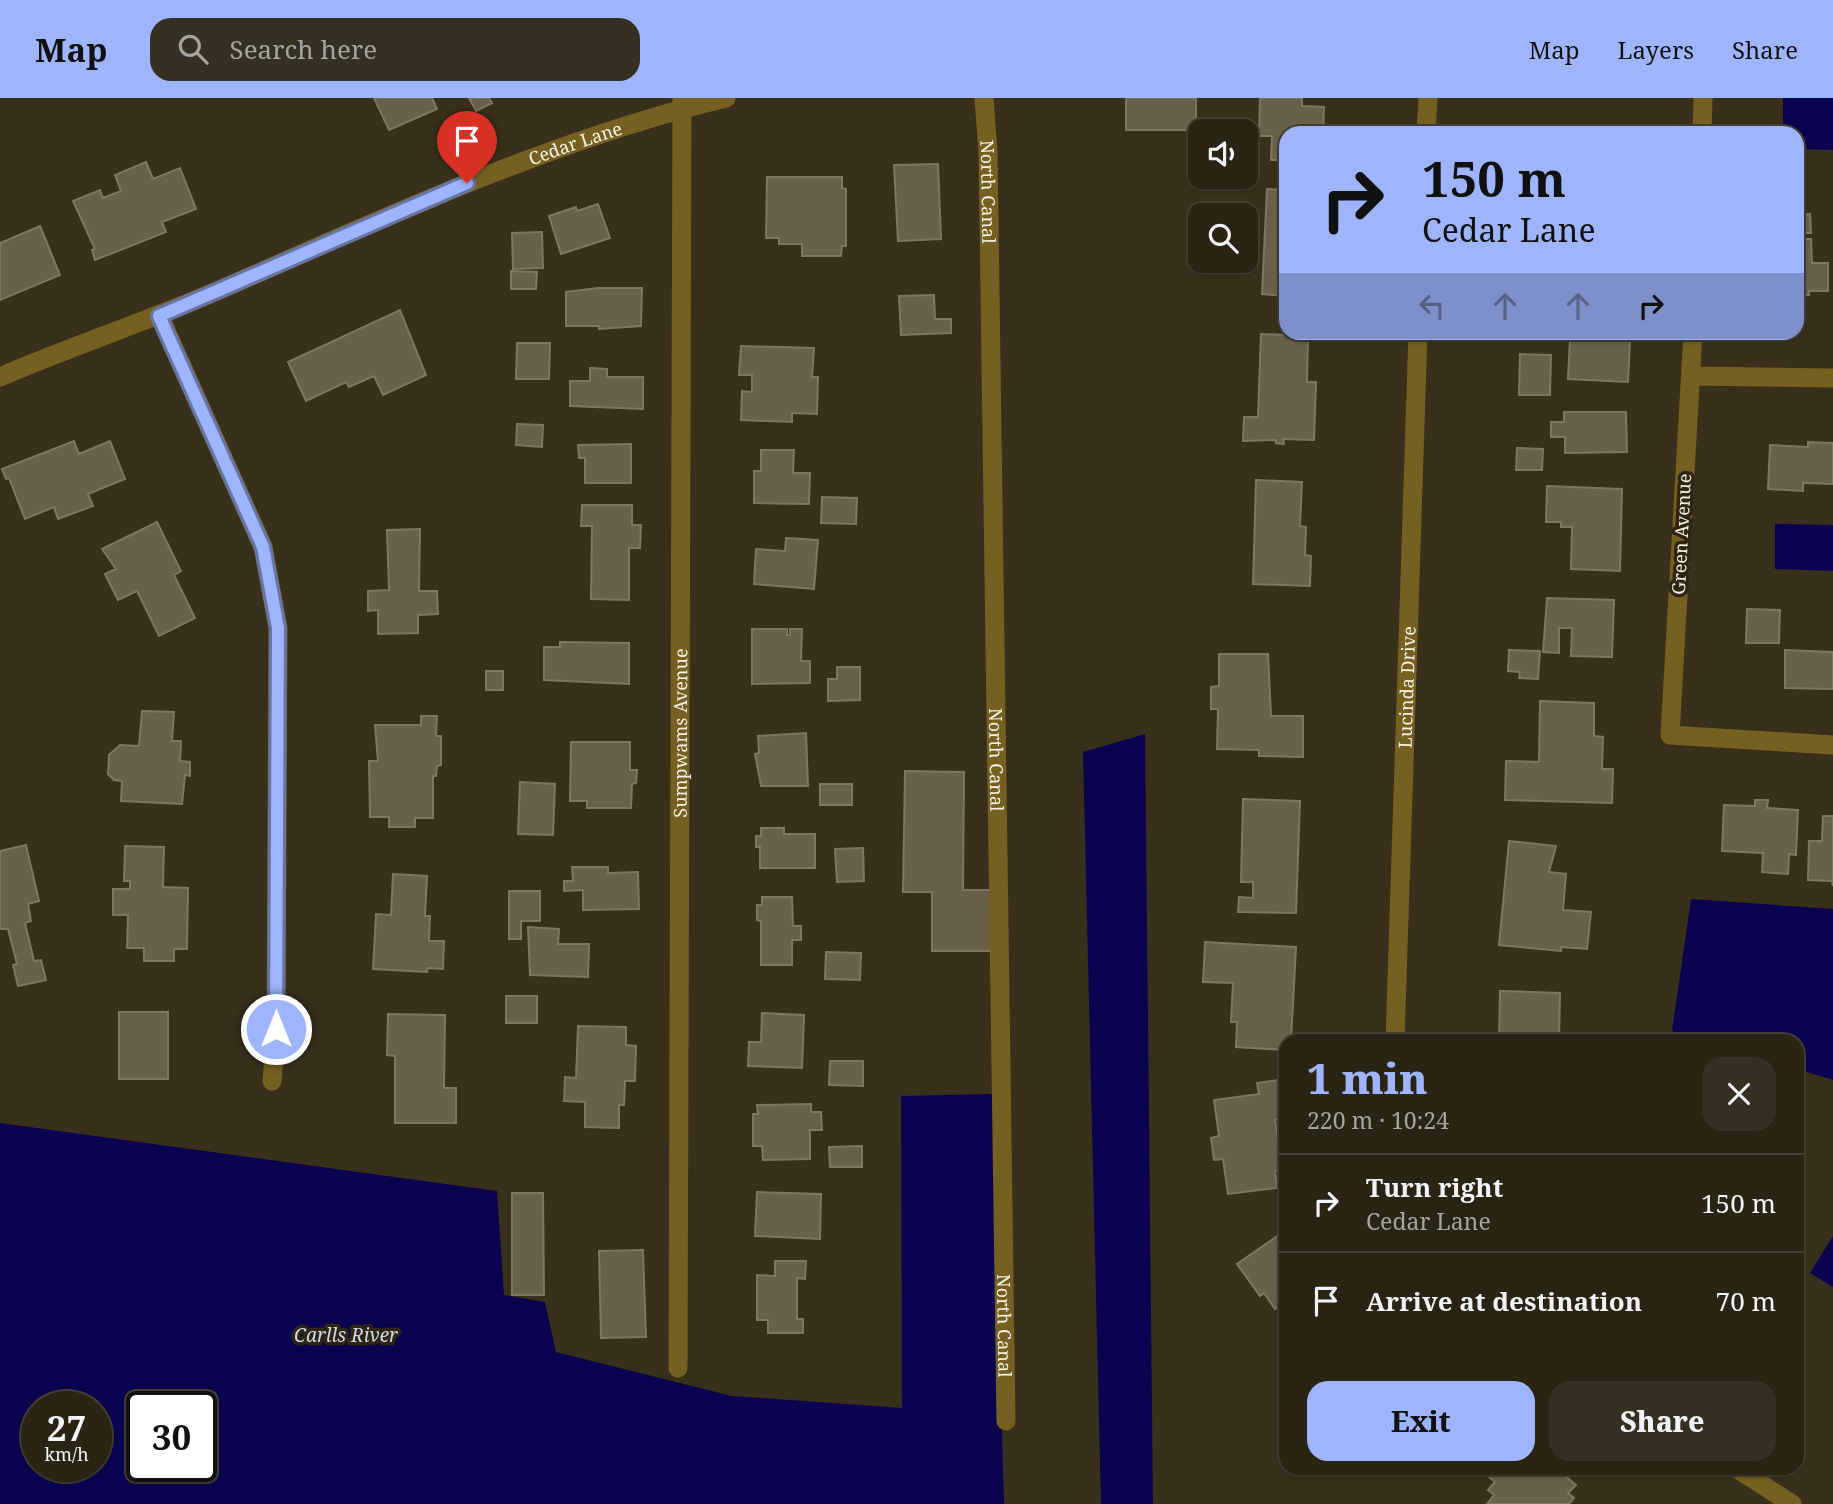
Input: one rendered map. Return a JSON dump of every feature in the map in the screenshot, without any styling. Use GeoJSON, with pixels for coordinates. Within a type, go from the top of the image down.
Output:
{"type":"FeatureCollection","features":[{"type":"Feature","properties":{"kind":"street","name":"Cedar Lane"},"geometry":{"type":"LineString","coordinates":[[0,377],[71,347],[159,316],[467,183],[682,103],[726,98]]}},
{"type":"Feature","properties":{"kind":"street","name":"North Canal"},"geometry":{"type":"LineString","coordinates":[[984,98],[988,151],[1006,1421]]}},
{"type":"Feature","properties":{"kind":"street"},"geometry":{"type":"LineString","coordinates":[[1426,126],[1428,98]]}},
{"type":"Feature","properties":{"kind":"street"},"geometry":{"type":"LineString","coordinates":[[1702,126],[1703,98]]}},
{"type":"Feature","properties":{"kind":"street","name":"Sumpwams Avenue"},"geometry":{"type":"LineString","coordinates":[[678,1368],[682,103]]}},
{"type":"Feature","properties":{"kind":"street"},"geometry":{"type":"LineString","coordinates":[[159,316],[263,547],[278,628],[276,1029],[272,1081]]}},
{"type":"Feature","properties":{"kind":"street","name":"Lucinda Drive"},"geometry":{"type":"LineString","coordinates":[[1395,1034],[1418,340]]}},
{"type":"Feature","properties":{"kind":"street","name":"Green Avenue"},"geometry":{"type":"LineString","coordinates":[[1692,340],[1670,735],[1833,745]]}},
{"type":"Feature","properties":{"kind":"street"},"geometry":{"type":"LineString","coordinates":[[1690,376],[1833,378]]}},
{"type":"Feature","properties":{"kind":"street"},"geometry":{"type":"LineString","coordinates":[[1747,1475],[1792,1504]]}},
{"type":"Feature","properties":{"kind":"water"},"geometry":{"type":"Polygon","coordinates":[[[1783,98],[1833,98],[1833,150],[1804,149],[1804,126],[1783,126],[1783,98]]]}},
{"type":"Feature","properties":{"kind":"water"},"geometry":{"type":"Polygon","coordinates":[[[1775,524],[1833,525],[1833,571],[1775,569],[1775,524]]]}},
{"type":"Feature","properties":{"kind":"water"},"geometry":{"type":"Polygon","coordinates":[[[1145,734],[1153,1504],[1101,1504],[1083,752],[1145,734]]]}},
{"type":"Feature","properties":{"kind":"water"},"geometry":{"type":"Polygon","coordinates":[[[1691,899],[1833,909],[1833,1080],[1804,1071],[1804,1034],[1682,1034],[1672,1031],[1691,899]]]}},
{"type":"Feature","properties":{"kind":"water","name":"Carlls River"},"geometry":{"type":"Polygon","coordinates":[[[993,1094],[1004,1504],[0,1504],[0,1123],[497,1191],[504,1295],[545,1302],[556,1352],[732,1396],[902,1408],[901,1096],[993,1094]]]}},
{"type":"Feature","properties":{"kind":"water"},"geometry":{"type":"Polygon","coordinates":[[[1833,1236],[1833,1287],[1810,1273],[1833,1236]]]}},
{"type":"Feature","properties":{"kind":"building"},"geometry":{"type":"Polygon","coordinates":[[[374,98],[432,98],[437,109],[389,130],[374,98]]]}},
{"type":"Feature","properties":{"kind":"building"},"geometry":{"type":"Polygon","coordinates":[[[469,98],[489,98],[492,103],[476,111],[469,98]]]}},
{"type":"Feature","properties":{"kind":"building"},"geometry":{"type":"Polygon","coordinates":[[[1126,98],[1196,98],[1196,119],[1188,119],[1188,130],[1126,130],[1126,98]]]}},
{"type":"Feature","properties":{"kind":"building"},"geometry":{"type":"Polygon","coordinates":[[[1260,98],[1302,98],[1302,106],[1324,107],[1323,126],[1279,126],[1279,160],[1271,160],[1272,136],[1259,136],[1260,98]]]}},
{"type":"Feature","properties":{"kind":"building"},"geometry":{"type":"Polygon","coordinates":[[[146,162],[153,179],[180,168],[196,209],[162,222],[166,232],[95,260],[92,250],[95,249],[73,201],[100,190],[103,198],[121,191],[115,175],[146,162]]]}},
{"type":"Feature","properties":{"kind":"building"},"geometry":{"type":"Polygon","coordinates":[[[938,164],[941,239],[898,241],[894,165],[938,164]]]}},
{"type":"Feature","properties":{"kind":"building"},"geometry":{"type":"Polygon","coordinates":[[[767,177],[842,177],[842,188],[846,189],[846,246],[842,246],[841,256],[802,256],[802,244],[779,244],[779,238],[766,238],[767,177]]]}},
{"type":"Feature","properties":{"kind":"building"},"geometry":{"type":"Polygon","coordinates":[[[1267,189],[1279,190],[1279,295],[1262,294],[1267,189]]]}},
{"type":"Feature","properties":{"kind":"building"},"geometry":{"type":"Polygon","coordinates":[[[598,204],[610,238],[561,254],[549,216],[576,207],[577,211],[598,204]]]}},
{"type":"Feature","properties":{"kind":"building"},"geometry":{"type":"Polygon","coordinates":[[[1804,214],[1810,214],[1811,233],[1804,233],[1804,214]]]}},
{"type":"Feature","properties":{"kind":"building"},"geometry":{"type":"Polygon","coordinates":[[[40,226],[60,275],[0,300],[0,243],[40,226]]]}},
{"type":"Feature","properties":{"kind":"building"},"geometry":{"type":"Polygon","coordinates":[[[542,232],[543,268],[513,269],[512,233],[542,232]]]}},
{"type":"Feature","properties":{"kind":"building"},"geometry":{"type":"Polygon","coordinates":[[[1804,239],[1811,239],[1812,263],[1828,263],[1828,291],[1809,291],[1809,295],[1804,295],[1804,239]]]}},
{"type":"Feature","properties":{"kind":"building"},"geometry":{"type":"Polygon","coordinates":[[[511,271],[537,272],[536,289],[511,289],[511,271]]]}},
{"type":"Feature","properties":{"kind":"building"},"geometry":{"type":"Polygon","coordinates":[[[598,288],[642,288],[641,326],[599,329],[599,326],[566,326],[566,292],[598,288]]]}},
{"type":"Feature","properties":{"kind":"building"},"geometry":{"type":"Polygon","coordinates":[[[934,295],[935,319],[951,319],[951,333],[901,335],[899,296],[934,295]]]}},
{"type":"Feature","properties":{"kind":"building"},"geometry":{"type":"Polygon","coordinates":[[[400,310],[426,375],[383,395],[374,376],[349,387],[346,382],[306,401],[288,362],[400,310]]]}},
{"type":"Feature","properties":{"kind":"building"},"geometry":{"type":"Polygon","coordinates":[[[1261,334],[1279,335],[1279,340],[1308,340],[1307,382],[1316,382],[1314,440],[1283,439],[1284,444],[1276,443],[1276,440],[1243,441],[1244,417],[1258,417],[1261,334]]]}},
{"type":"Feature","properties":{"kind":"building"},"geometry":{"type":"Polygon","coordinates":[[[1570,340],[1630,341],[1628,382],[1568,379],[1570,340]]]}},
{"type":"Feature","properties":{"kind":"building"},"geometry":{"type":"Polygon","coordinates":[[[517,343],[550,343],[549,379],[516,379],[517,343]]]}},
{"type":"Feature","properties":{"kind":"building"},"geometry":{"type":"Polygon","coordinates":[[[741,346],[814,348],[812,377],[818,377],[817,414],[792,413],[792,422],[741,420],[742,391],[752,392],[752,375],[739,375],[741,346]]]}},
{"type":"Feature","properties":{"kind":"building"},"geometry":{"type":"Polygon","coordinates":[[[1520,354],[1551,355],[1550,395],[1519,395],[1520,354]]]}},
{"type":"Feature","properties":{"kind":"building"},"geometry":{"type":"Polygon","coordinates":[[[590,368],[607,369],[607,377],[643,377],[643,409],[570,406],[570,381],[590,381],[590,368]]]}},
{"type":"Feature","properties":{"kind":"building"},"geometry":{"type":"Polygon","coordinates":[[[1564,412],[1626,412],[1627,452],[1565,453],[1565,437],[1551,437],[1551,422],[1564,422],[1564,412]]]}},
{"type":"Feature","properties":{"kind":"building"},"geometry":{"type":"Polygon","coordinates":[[[517,424],[543,425],[542,447],[516,445],[517,424]]]}},
{"type":"Feature","properties":{"kind":"building"},"geometry":{"type":"Polygon","coordinates":[[[74,441],[79,454],[110,441],[125,479],[88,494],[93,506],[58,519],[54,507],[25,519],[9,478],[6,479],[2,469],[74,441]]]}},
{"type":"Feature","properties":{"kind":"building"},"geometry":{"type":"Polygon","coordinates":[[[1808,442],[1833,443],[1833,484],[1803,483],[1803,491],[1768,489],[1770,445],[1808,447],[1808,442]]]}},
{"type":"Feature","properties":{"kind":"building"},"geometry":{"type":"Polygon","coordinates":[[[631,444],[631,483],[585,483],[585,458],[579,458],[578,445],[631,444]]]}},
{"type":"Feature","properties":{"kind":"building"},"geometry":{"type":"Polygon","coordinates":[[[1517,448],[1543,449],[1542,470],[1516,470],[1517,448]]]}},
{"type":"Feature","properties":{"kind":"building"},"geometry":{"type":"Polygon","coordinates":[[[761,450],[794,450],[793,473],[810,473],[809,504],[754,503],[754,471],[761,471],[761,450]]]}},
{"type":"Feature","properties":{"kind":"building"},"geometry":{"type":"Polygon","coordinates":[[[1256,480],[1302,482],[1300,526],[1306,527],[1305,555],[1311,556],[1310,586],[1253,584],[1256,480]]]}},
{"type":"Feature","properties":{"kind":"building"},"geometry":{"type":"Polygon","coordinates":[[[1547,486],[1622,489],[1620,571],[1571,569],[1572,527],[1561,527],[1561,522],[1546,522],[1547,486]]]}},
{"type":"Feature","properties":{"kind":"building"},"geometry":{"type":"Polygon","coordinates":[[[822,497],[857,498],[856,524],[821,523],[822,497]]]}},
{"type":"Feature","properties":{"kind":"building"},"geometry":{"type":"Polygon","coordinates":[[[582,505],[632,505],[632,525],[641,525],[640,548],[629,548],[629,600],[591,599],[592,526],[581,526],[582,505]]]}},
{"type":"Feature","properties":{"kind":"building"},"geometry":{"type":"Polygon","coordinates":[[[157,522],[181,571],[174,575],[195,618],[159,636],[137,591],[118,600],[105,574],[116,569],[102,549],[157,522]]]}},
{"type":"Feature","properties":{"kind":"building"},"geometry":{"type":"Polygon","coordinates":[[[420,529],[419,591],[437,591],[438,614],[418,615],[418,633],[378,634],[378,610],[368,611],[368,591],[389,590],[387,530],[420,529]]]}},
{"type":"Feature","properties":{"kind":"building"},"geometry":{"type":"Polygon","coordinates":[[[786,538],[818,540],[814,589],[754,584],[756,549],[785,551],[786,538]]]}},
{"type":"Feature","properties":{"kind":"building"},"geometry":{"type":"Polygon","coordinates":[[[1547,598],[1614,600],[1612,657],[1571,656],[1572,628],[1559,628],[1559,653],[1543,652],[1547,598]]]}},
{"type":"Feature","properties":{"kind":"building"},"geometry":{"type":"Polygon","coordinates":[[[1747,609],[1780,610],[1779,643],[1746,643],[1747,609]]]}},
{"type":"Feature","properties":{"kind":"building"},"geometry":{"type":"Polygon","coordinates":[[[752,629],[787,629],[787,635],[790,635],[790,629],[802,629],[801,661],[810,661],[810,683],[752,684],[752,629]]]}},
{"type":"Feature","properties":{"kind":"building"},"geometry":{"type":"Polygon","coordinates":[[[560,642],[629,643],[629,684],[544,680],[544,647],[560,647],[560,642]]]}},
{"type":"Feature","properties":{"kind":"building"},"geometry":{"type":"Polygon","coordinates":[[[1509,650],[1540,651],[1538,679],[1519,678],[1520,672],[1508,671],[1509,650]]]}},
{"type":"Feature","properties":{"kind":"building"},"geometry":{"type":"Polygon","coordinates":[[[1785,650],[1833,652],[1833,689],[1785,688],[1785,650]]]}},
{"type":"Feature","properties":{"kind":"building"},"geometry":{"type":"Polygon","coordinates":[[[1219,654],[1268,654],[1271,716],[1303,716],[1303,757],[1259,756],[1259,750],[1217,749],[1218,709],[1211,709],[1211,687],[1219,686],[1219,654]]]}},
{"type":"Feature","properties":{"kind":"building"},"geometry":{"type":"Polygon","coordinates":[[[837,667],[860,667],[860,700],[828,701],[828,679],[837,679],[837,667]]]}},
{"type":"Feature","properties":{"kind":"building"},"geometry":{"type":"Polygon","coordinates":[[[486,671],[503,671],[503,690],[486,690],[486,671]]]}},
{"type":"Feature","properties":{"kind":"building"},"geometry":{"type":"Polygon","coordinates":[[[1540,701],[1594,703],[1594,736],[1603,737],[1602,769],[1613,769],[1612,803],[1505,800],[1506,761],[1539,762],[1540,701]]]}},
{"type":"Feature","properties":{"kind":"building"},"geometry":{"type":"Polygon","coordinates":[[[142,711],[174,712],[172,741],[181,741],[180,761],[190,762],[190,776],[185,775],[182,804],[121,801],[122,781],[114,780],[108,774],[109,755],[120,745],[139,746],[142,711]]]}},
{"type":"Feature","properties":{"kind":"building"},"geometry":{"type":"Polygon","coordinates":[[[421,716],[437,716],[436,736],[441,736],[441,765],[437,766],[436,776],[433,776],[433,818],[415,818],[415,827],[389,827],[389,817],[370,817],[369,761],[378,761],[375,725],[421,725],[421,716]]]}},
{"type":"Feature","properties":{"kind":"building"},"geometry":{"type":"Polygon","coordinates":[[[806,733],[808,786],[761,786],[755,754],[759,753],[758,736],[806,733]]]}},
{"type":"Feature","properties":{"kind":"building"},"geometry":{"type":"Polygon","coordinates":[[[571,742],[630,742],[630,770],[637,770],[636,783],[632,784],[631,808],[587,808],[587,801],[570,801],[571,742]]]}},
{"type":"Feature","properties":{"kind":"building"},"geometry":{"type":"Polygon","coordinates":[[[905,771],[964,772],[963,890],[991,890],[991,951],[932,951],[932,892],[903,892],[905,771]]]}},
{"type":"Feature","properties":{"kind":"building"},"geometry":{"type":"Polygon","coordinates":[[[520,782],[555,784],[553,835],[518,834],[520,782]]]}},
{"type":"Feature","properties":{"kind":"building"},"geometry":{"type":"Polygon","coordinates":[[[820,784],[852,784],[852,805],[820,805],[820,784]]]}},
{"type":"Feature","properties":{"kind":"building"},"geometry":{"type":"Polygon","coordinates":[[[1243,799],[1300,801],[1296,913],[1238,912],[1239,897],[1253,898],[1253,882],[1241,882],[1243,799]]]}},
{"type":"Feature","properties":{"kind":"building"},"geometry":{"type":"Polygon","coordinates":[[[1755,800],[1768,800],[1767,808],[1798,810],[1796,855],[1789,854],[1788,874],[1762,872],[1763,853],[1722,851],[1724,805],[1755,806],[1755,800]]]}},
{"type":"Feature","properties":{"kind":"building"},"geometry":{"type":"Polygon","coordinates":[[[1823,816],[1833,816],[1833,886],[1832,881],[1808,880],[1809,841],[1822,841],[1823,816]]]}},
{"type":"Feature","properties":{"kind":"building"},"geometry":{"type":"Polygon","coordinates":[[[761,828],[784,828],[784,834],[815,834],[815,868],[760,868],[760,847],[756,847],[756,836],[761,836],[761,828]]]}},
{"type":"Feature","properties":{"kind":"building"},"geometry":{"type":"Polygon","coordinates":[[[1509,841],[1556,846],[1549,872],[1566,874],[1563,910],[1591,912],[1587,949],[1561,947],[1561,951],[1499,945],[1509,841]]]}},
{"type":"Feature","properties":{"kind":"building"},"geometry":{"type":"Polygon","coordinates":[[[26,845],[39,901],[28,904],[31,921],[25,923],[34,961],[41,960],[46,980],[18,986],[13,965],[17,964],[8,929],[0,929],[0,851],[26,845]]]}},
{"type":"Feature","properties":{"kind":"building"},"geometry":{"type":"Polygon","coordinates":[[[125,846],[164,847],[163,887],[188,888],[187,949],[174,949],[174,961],[144,961],[144,948],[127,948],[128,915],[113,915],[113,889],[130,889],[130,881],[124,881],[125,846]]]}},
{"type":"Feature","properties":{"kind":"building"},"geometry":{"type":"Polygon","coordinates":[[[863,848],[864,881],[837,882],[835,849],[863,848]]]}},
{"type":"Feature","properties":{"kind":"building"},"geometry":{"type":"Polygon","coordinates":[[[572,867],[608,867],[608,873],[638,872],[639,909],[583,910],[583,890],[564,891],[564,881],[573,881],[572,867]]]}},
{"type":"Feature","properties":{"kind":"building"},"geometry":{"type":"Polygon","coordinates":[[[393,874],[427,876],[425,916],[430,916],[429,941],[444,941],[443,969],[428,968],[427,972],[373,969],[376,914],[391,915],[393,874]]]}},
{"type":"Feature","properties":{"kind":"building"},"geometry":{"type":"Polygon","coordinates":[[[509,891],[540,891],[540,921],[521,921],[521,939],[509,939],[509,891]]]}},
{"type":"Feature","properties":{"kind":"building"},"geometry":{"type":"Polygon","coordinates":[[[762,897],[792,897],[793,926],[801,926],[801,940],[792,940],[792,965],[761,965],[761,921],[757,920],[757,905],[762,905],[762,897]]]}},
{"type":"Feature","properties":{"kind":"building"},"geometry":{"type":"Polygon","coordinates":[[[528,927],[559,929],[558,944],[589,944],[588,977],[530,975],[528,927]]]}},
{"type":"Feature","properties":{"kind":"building"},"geometry":{"type":"Polygon","coordinates":[[[1205,942],[1296,947],[1291,1034],[1279,1034],[1279,1050],[1236,1047],[1237,1022],[1231,1022],[1233,983],[1203,982],[1205,942]]]}},
{"type":"Feature","properties":{"kind":"building"},"geometry":{"type":"Polygon","coordinates":[[[826,952],[861,953],[860,980],[825,979],[826,952]]]}},
{"type":"Feature","properties":{"kind":"building"},"geometry":{"type":"Polygon","coordinates":[[[1500,991],[1560,993],[1559,1034],[1499,1034],[1500,991]]]}},
{"type":"Feature","properties":{"kind":"building"},"geometry":{"type":"Polygon","coordinates":[[[506,996],[537,996],[537,1023],[506,1023],[506,996]]]}},
{"type":"Feature","properties":{"kind":"building"},"geometry":{"type":"Polygon","coordinates":[[[119,1012],[168,1012],[168,1079],[119,1079],[119,1012]]]}},
{"type":"Feature","properties":{"kind":"building"},"geometry":{"type":"Polygon","coordinates":[[[762,1013],[804,1015],[802,1068],[748,1066],[749,1042],[761,1042],[762,1013]]]}},
{"type":"Feature","properties":{"kind":"building"},"geometry":{"type":"Polygon","coordinates":[[[388,1014],[445,1015],[444,1088],[456,1088],[456,1123],[395,1123],[395,1056],[387,1055],[388,1014]]]}},
{"type":"Feature","properties":{"kind":"building"},"geometry":{"type":"Polygon","coordinates":[[[578,1026],[626,1027],[626,1045],[636,1046],[635,1081],[625,1081],[624,1105],[619,1105],[619,1128],[585,1127],[585,1102],[564,1101],[565,1077],[576,1078],[578,1026]]]}},
{"type":"Feature","properties":{"kind":"building"},"geometry":{"type":"Polygon","coordinates":[[[830,1061],[863,1061],[863,1086],[829,1085],[830,1061]]]}},
{"type":"Feature","properties":{"kind":"building"},"geometry":{"type":"Polygon","coordinates":[[[1279,1080],[1279,1119],[1275,1120],[1279,1149],[1279,1170],[1275,1171],[1277,1188],[1228,1194],[1223,1159],[1214,1160],[1211,1138],[1219,1136],[1214,1100],[1259,1094],[1257,1083],[1279,1080]]]}},
{"type":"Feature","properties":{"kind":"building"},"geometry":{"type":"Polygon","coordinates":[[[811,1104],[811,1112],[821,1112],[822,1130],[810,1130],[810,1159],[763,1160],[762,1146],[753,1146],[753,1114],[758,1114],[757,1105],[811,1104]]]}},
{"type":"Feature","properties":{"kind":"building"},"geometry":{"type":"Polygon","coordinates":[[[862,1146],[862,1167],[830,1167],[829,1147],[862,1146]]]}},
{"type":"Feature","properties":{"kind":"building"},"geometry":{"type":"Polygon","coordinates":[[[757,1192],[821,1194],[820,1239],[755,1236],[757,1192]]]}},
{"type":"Feature","properties":{"kind":"building"},"geometry":{"type":"Polygon","coordinates":[[[512,1193],[543,1193],[544,1295],[512,1295],[512,1193]]]}},
{"type":"Feature","properties":{"kind":"building"},"geometry":{"type":"Polygon","coordinates":[[[1279,1235],[1279,1306],[1275,1309],[1264,1293],[1260,1296],[1237,1264],[1279,1235]]]}},
{"type":"Feature","properties":{"kind":"building"},"geometry":{"type":"Polygon","coordinates":[[[643,1250],[646,1337],[601,1338],[599,1251],[643,1250]]]}},
{"type":"Feature","properties":{"kind":"building"},"geometry":{"type":"Polygon","coordinates":[[[775,1261],[806,1261],[805,1279],[797,1278],[797,1319],[803,1319],[803,1333],[768,1333],[768,1320],[757,1320],[757,1275],[775,1276],[775,1261]]]}},
{"type":"Feature","properties":{"kind":"building"},"geometry":{"type":"Polygon","coordinates":[[[1487,1475],[1564,1475],[1576,1485],[1568,1493],[1574,1498],[1569,1504],[1487,1504],[1494,1495],[1488,1490],[1495,1482],[1487,1475]]]}},
{"type":"Feature","properties":{"kind":"route"},"geometry":{"type":"LineString","coordinates":[[276,1029],[278,628],[263,547],[159,316],[467,183]]}}]}
